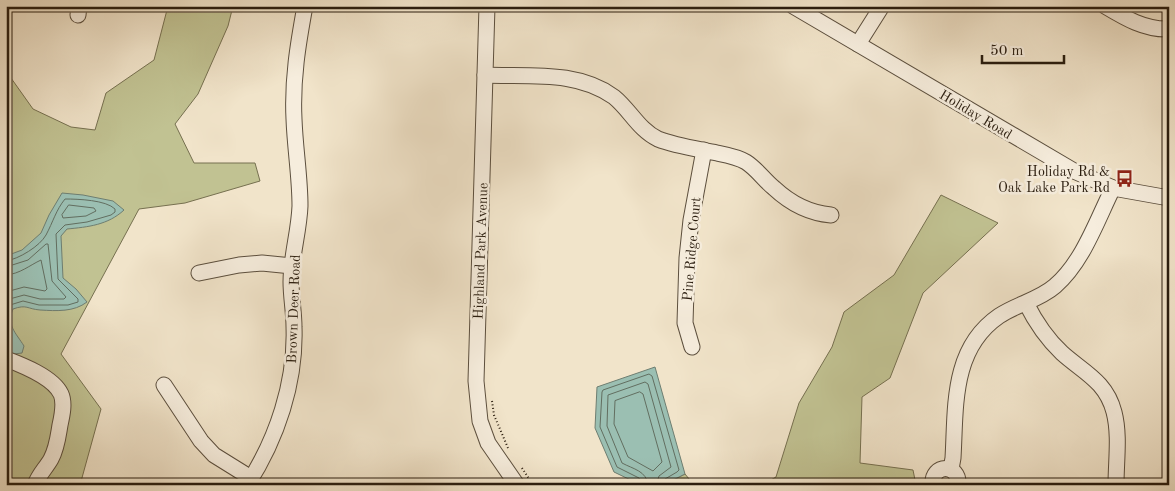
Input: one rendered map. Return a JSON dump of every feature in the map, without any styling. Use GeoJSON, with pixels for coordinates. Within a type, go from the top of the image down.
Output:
{"type":"FeatureCollection","features":[{"type":"Feature","properties":{"kind":"street","name":"Brown Deer Road"},"geometry":{"type":"LineString","coordinates":[[249,481],[266,452],[290,381],[294,328],[292,266],[299,226],[300,205],[294,119],[295,63],[306,6]]}},
{"type":"Feature","properties":{"kind":"street","name":"Highland Park Avenue"},"geometry":{"type":"LineString","coordinates":[[487,6],[476,381],[480,421],[488,443],[517,485]]}},
{"type":"Feature","properties":{"kind":"street","name":"Holiday Road"},"geometry":{"type":"LineString","coordinates":[[792,6],[1047,156],[1093,180],[1113,188],[1169,198]]}},
{"type":"Feature","properties":{"kind":"street"},"geometry":{"type":"LineString","coordinates":[[858,44],[882,6]]}},
{"type":"Feature","properties":{"kind":"street"},"geometry":{"type":"LineString","coordinates":[[1105,6],[1132,22],[1149,27],[1169,29]]}},
{"type":"Feature","properties":{"kind":"street"},"geometry":{"type":"LineString","coordinates":[[485,75],[563,77],[580,80],[608,92],[621,103],[644,130],[657,138],[745,161],[774,188],[794,203],[817,214],[831,215]]}},
{"type":"Feature","properties":{"kind":"street","name":"Pine Ridge Court"},"geometry":{"type":"LineString","coordinates":[[692,347],[685,323],[688,258],[691,220],[704,150]]}},
{"type":"Feature","properties":{"kind":"street"},"geometry":{"type":"LineString","coordinates":[[950,469],[953,458],[957,387],[964,358],[973,342],[997,317],[1044,294],[1056,286],[1068,273],[1078,260],[1113,188]]}},
{"type":"Feature","properties":{"kind":"street"},"geometry":{"type":"LineString","coordinates":[[199,273],[239,264],[262,263],[292,266]]}},
{"type":"Feature","properties":{"kind":"street"},"geometry":{"type":"LineString","coordinates":[[1026,303],[1035,321],[1047,338],[1090,374],[1108,396],[1114,410],[1116,423],[1116,485]]}},
{"type":"Feature","properties":{"kind":"street"},"geometry":{"type":"LineString","coordinates":[[6,359],[28,368],[48,380],[61,394],[63,411],[57,446],[51,460],[38,475],[35,485]]}},
{"type":"Feature","properties":{"kind":"street"},"geometry":{"type":"LineString","coordinates":[[164,385],[201,441],[214,455],[249,481]]}},
{"type":"Feature","properties":{"kind":"street"},"geometry":{"type":"LineString","coordinates":[[932,485],[932,480],[936,473],[943,468],[950,469],[958,477],[958,485]]}},
{"type":"Feature","properties":{"kind":"path"},"geometry":{"type":"LineString","coordinates":[[491,398],[494,415],[510,452]]}},
{"type":"Feature","properties":{"kind":"path"},"geometry":{"type":"LineString","coordinates":[[518,463],[534,485]]}},
{"type":"Feature","properties":{"kind":"green space"},"geometry":{"type":"Polygon","coordinates":[[[168,6],[233,6],[228,26],[198,94],[175,124],[194,163],[255,163],[260,181],[185,203],[139,209],[61,354],[101,409],[80,485],[6,485],[6,67],[11,78],[33,109],[71,127],[95,130],[106,93],[154,60],[168,6]]]}},
{"type":"Feature","properties":{"kind":"green space"},"geometry":{"type":"Polygon","coordinates":[[[941,195],[998,223],[923,293],[890,378],[862,397],[860,463],[913,470],[916,485],[762,485],[776,477],[799,403],[832,347],[844,312],[894,275],[941,195]]]}},
{"type":"Feature","properties":{"kind":"green space"},"geometry":{"type":"Polygon","coordinates":[[[685,474],[694,485],[663,485],[685,474]]]}},
{"type":"Feature","properties":{"kind":"water"},"geometry":{"type":"Polygon","coordinates":[[[62,193],[113,201],[124,210],[104,222],[67,229],[61,236],[63,278],[87,302],[77,308],[65,310],[53,311],[24,307],[13,309],[11,324],[24,346],[22,353],[14,354],[6,351],[6,256],[22,250],[41,233],[62,193]]]}},
{"type":"Feature","properties":{"kind":"water"},"geometry":{"type":"Polygon","coordinates":[[[655,367],[685,474],[663,485],[641,485],[614,472],[595,428],[597,387],[655,367]]]}},
{"type":"Feature","properties":{"kind":"place","name":"Holiday Rd & Oak Lake Park Rd"},"geometry":{"type":"Point","coordinates":[1124,179]}}]}
